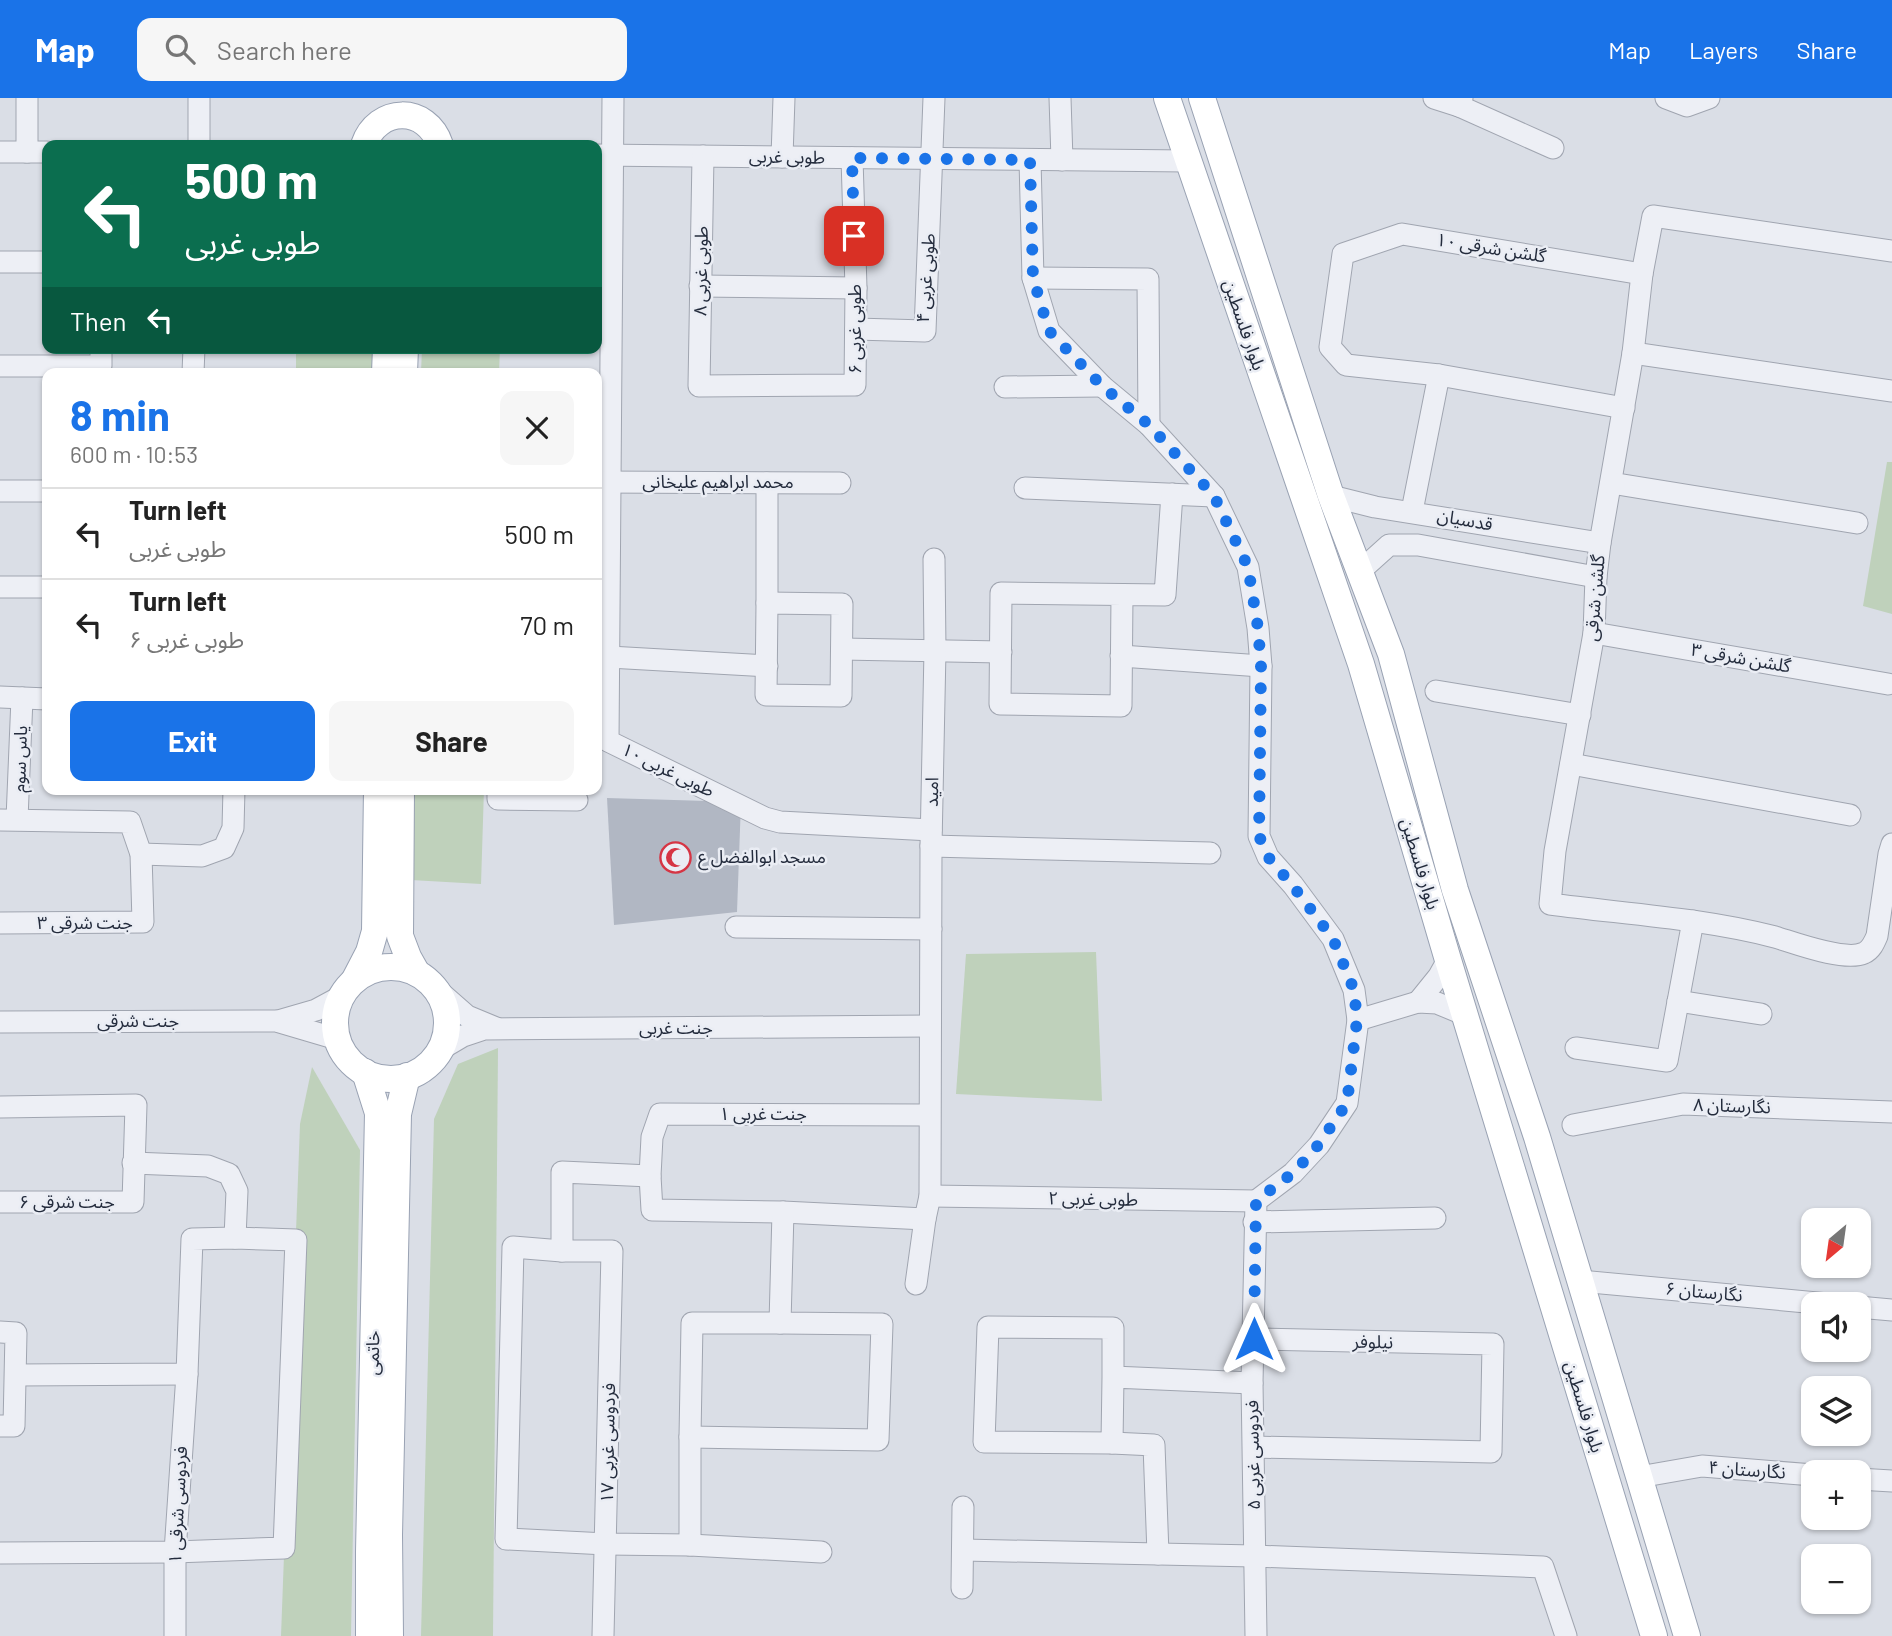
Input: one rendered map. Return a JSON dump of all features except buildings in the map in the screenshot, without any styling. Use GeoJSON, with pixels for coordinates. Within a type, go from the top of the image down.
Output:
{"type":"FeatureCollection","features":[{"type":"Feature","properties":{"kind":"main road","name":"بلوار فلسطین"},"geometry":{"type":"LineString","coordinates":[[1167,98],[1361,664],[1448,960],[1654,1636]]}},
{"type":"Feature","properties":{"kind":"main road","name":"بلوار فلسطین"},"geometry":{"type":"LineString","coordinates":[[1202,98],[1331,496],[1391,654],[1455,890],[1537,1137],[1687,1636]]}},
{"type":"Feature","properties":{"kind":"main road"},"geometry":{"type":"LineString","coordinates":[[366,140],[386,108],[406,115],[415,108],[438,140]]}},
{"type":"Feature","properties":{"kind":"main road"},"geometry":{"type":"LineString","coordinates":[[1361,664],[1391,654]]}},
{"type":"Feature","properties":{"kind":"main road"},"geometry":{"type":"LineString","coordinates":[[377,795],[375,931],[369,953],[336,1010],[335,1024],[338,1039],[353,1063],[365,1072],[393,1079],[407,1076],[432,1061],[441,1049],[446,1034],[447,1017],[443,1001],[408,957],[400,936],[401,795]]}},
{"type":"Feature","properties":{"kind":"main road"},"geometry":{"type":"LineString","coordinates":[[348,988],[369,971],[385,967],[402,968],[426,980]]}},
{"type":"Feature","properties":{"kind":"main road","name":"خاتمی"},"geometry":{"type":"LineString","coordinates":[[365,1072],[378,1114],[369,1636]]}},
{"type":"Feature","properties":{"kind":"main road","name":"خاتمی"},"geometry":{"type":"LineString","coordinates":[[390,1636],[389,1535],[398,1114],[407,1076]]}},
{"type":"Feature","properties":{"kind":"street"},"geometry":{"type":"LineString","coordinates":[[0,152],[37,152],[27,98]]}},
{"type":"Feature","properties":{"kind":"street"},"geometry":{"type":"LineString","coordinates":[[199,98],[200,140]]}},
{"type":"Feature","properties":{"kind":"street","name":"طوبی غربی ۱۰"},"geometry":{"type":"LineString","coordinates":[[613,98],[604,155],[603,482],[609,657],[608,741],[765,818],[780,822],[931,838]]}},
{"type":"Feature","properties":{"kind":"street"},"geometry":{"type":"LineString","coordinates":[[782,157],[784,98]]}},
{"type":"Feature","properties":{"kind":"street"},"geometry":{"type":"LineString","coordinates":[[933,159],[934,98]]}},
{"type":"Feature","properties":{"kind":"street"},"geometry":{"type":"LineString","coordinates":[[1060,98],[1062,160]]}},
{"type":"Feature","properties":{"kind":"street"},"geometry":{"type":"LineString","coordinates":[[1434,98],[1460,102],[1553,148]]}},
{"type":"Feature","properties":{"kind":"street"},"geometry":{"type":"LineString","coordinates":[[1666,98],[1687,106],[1709,98]]}},
{"type":"Feature","properties":{"kind":"street","name":"طوبی غربی"},"geometry":{"type":"LineString","coordinates":[[604,155],[1188,161]]}},
{"type":"Feature","properties":{"kind":"street","name":"طوبی غربی ۸"},"geometry":{"type":"LineString","coordinates":[[699,386],[703,156]]}},
{"type":"Feature","properties":{"kind":"street","name":"طوبی غربی ۶"},"geometry":{"type":"LineString","coordinates":[[699,386],[855,386],[856,288],[852,158]]}},
{"type":"Feature","properties":{"kind":"street","name":"طوبی غربی ۴"},"geometry":{"type":"LineString","coordinates":[[856,329],[925,331],[933,159]]}},
{"type":"Feature","properties":{"kind":"street"},"geometry":{"type":"LineString","coordinates":[[1030,160],[1033,278],[1049,331],[1102,386],[1149,425],[1214,496],[1248,567],[1261,666],[1259,836],[1268,857],[1333,939],[1354,990],[1357,1020],[1347,1103],[1319,1144],[1255,1211]]}},
{"type":"Feature","properties":{"kind":"street","name":"گلشن شرقی"},"geometry":{"type":"LineString","coordinates":[[1892,251],[1653,216],[1642,274],[1633,353],[1600,543],[1594,633],[1555,851],[1550,904],[1693,921],[1774,937],[1816,950],[1843,954],[1864,953],[1872,947],[1877,936],[1892,844]]}},
{"type":"Feature","properties":{"kind":"street","name":"گلشن شرقی ۱۰"},"geometry":{"type":"LineString","coordinates":[[1439,375],[1346,365],[1330,347],[1343,254],[1402,233],[1642,274]]}},
{"type":"Feature","properties":{"kind":"street"},"geometry":{"type":"LineString","coordinates":[[0,262],[42,262]]}},
{"type":"Feature","properties":{"kind":"street"},"geometry":{"type":"LineString","coordinates":[[1033,278],[1148,279],[1149,425]]}},
{"type":"Feature","properties":{"kind":"street"},"geometry":{"type":"LineString","coordinates":[[700,286],[856,288]]}},
{"type":"Feature","properties":{"kind":"street"},"geometry":{"type":"LineString","coordinates":[[1633,353],[1892,391]]}},
{"type":"Feature","properties":{"kind":"street"},"geometry":{"type":"LineString","coordinates":[[0,366],[101,357]]}},
{"type":"Feature","properties":{"kind":"street"},"geometry":{"type":"LineString","coordinates":[[1412,512],[1439,375],[1624,408]]}},
{"type":"Feature","properties":{"kind":"street"},"geometry":{"type":"LineString","coordinates":[[1005,387],[1102,386]]}},
{"type":"Feature","properties":{"kind":"street","name":"محمد ابراهیم علیخانی"},"geometry":{"type":"LineString","coordinates":[[603,482],[840,484]]}},
{"type":"Feature","properties":{"kind":"street"},"geometry":{"type":"LineString","coordinates":[[767,483],[766,695],[841,696],[842,604],[767,603]]}},
{"type":"Feature","properties":{"kind":"street"},"geometry":{"type":"LineString","coordinates":[[1611,483],[1857,523]]}},
{"type":"Feature","properties":{"kind":"street"},"geometry":{"type":"LineString","coordinates":[[1025,488],[1214,496]]}},
{"type":"Feature","properties":{"kind":"street"},"geometry":{"type":"LineString","coordinates":[[0,491],[42,491]]}},
{"type":"Feature","properties":{"kind":"street"},"geometry":{"type":"LineString","coordinates":[[1122,595],[1121,706],[1000,705],[1001,593],[1122,595],[1165,596],[1172,494]]}},
{"type":"Feature","properties":{"kind":"street","name":"قدسیان"},"geometry":{"type":"LineString","coordinates":[[1331,496],[1375,506],[1600,543]]}},
{"type":"Feature","properties":{"kind":"street","name":"قدسیان"},"geometry":{"type":"LineString","coordinates":[[1359,572],[1388,545],[1418,545],[1596,578]]}},
{"type":"Feature","properties":{"kind":"street","name":"امید"},"geometry":{"type":"LineString","coordinates":[[916,1284],[930,1196],[931,838],[935,650],[933,559]]}},
{"type":"Feature","properties":{"kind":"street"},"geometry":{"type":"LineString","coordinates":[[0,587],[42,587]]}},
{"type":"Feature","properties":{"kind":"street","name":"گلشن شرقی ۳"},"geometry":{"type":"LineString","coordinates":[[1594,633],[1888,684]]}},
{"type":"Feature","properties":{"kind":"street"},"geometry":{"type":"LineString","coordinates":[[842,649],[1001,652]]}},
{"type":"Feature","properties":{"kind":"street"},"geometry":{"type":"LineString","coordinates":[[1121,656],[1261,666]]}},
{"type":"Feature","properties":{"kind":"street"},"geometry":{"type":"LineString","coordinates":[[609,657],[767,666]]}},
{"type":"Feature","properties":{"kind":"street"},"geometry":{"type":"LineString","coordinates":[[1436,691],[1580,715]]}},
{"type":"Feature","properties":{"kind":"street"},"geometry":{"type":"LineString","coordinates":[[0,697],[42,699]]}},
{"type":"Feature","properties":{"kind":"street","name":"یاس سوم"},"geometry":{"type":"LineString","coordinates":[[9,819],[22,698]]}},
{"type":"Feature","properties":{"kind":"street"},"geometry":{"type":"LineString","coordinates":[[1571,764],[1850,815]]}},
{"type":"Feature","properties":{"kind":"street"},"geometry":{"type":"LineString","coordinates":[[9,819],[130,822],[141,854],[202,856],[224,848],[233,828],[234,795]]}},
{"type":"Feature","properties":{"kind":"street"},"geometry":{"type":"LineString","coordinates":[[498,795],[498,799],[577,800]]}},
{"type":"Feature","properties":{"kind":"street"},"geometry":{"type":"LineString","coordinates":[[931,838],[1210,853]]}},
{"type":"Feature","properties":{"kind":"street","name":"جنت شرقی ۳"},"geometry":{"type":"LineString","coordinates":[[0,923],[143,922],[141,854]]}},
{"type":"Feature","properties":{"kind":"street"},"geometry":{"type":"LineString","coordinates":[[1576,1048],[1667,1061],[1693,921]]}},
{"type":"Feature","properties":{"kind":"street"},"geometry":{"type":"LineString","coordinates":[[736,927],[931,929]]}},
{"type":"Feature","properties":{"kind":"street"},"geometry":{"type":"LineString","coordinates":[[1418,1002],[1448,960]]}},
{"type":"Feature","properties":{"kind":"street","name":"جنت غربی"},"geometry":{"type":"LineString","coordinates":[[426,980],[467,1016],[498,1029],[930,1026]]}},
{"type":"Feature","properties":{"kind":"street"},"geometry":{"type":"LineString","coordinates":[[276,1021],[316,1010],[348,988]]}},
{"type":"Feature","properties":{"kind":"street"},"geometry":{"type":"LineString","coordinates":[[1678,1001],[1761,1014]]}},
{"type":"Feature","properties":{"kind":"street"},"geometry":{"type":"LineString","coordinates":[[1357,1020],[1418,1002],[1437,1003],[1466,1015]]}},
{"type":"Feature","properties":{"kind":"street"},"geometry":{"type":"LineString","coordinates":[[276,1021],[338,1039]]}},
{"type":"Feature","properties":{"kind":"street","name":"جنت شرقی"},"geometry":{"type":"LineString","coordinates":[[0,1022],[276,1021]]}},
{"type":"Feature","properties":{"kind":"street"},"geometry":{"type":"LineString","coordinates":[[441,1049],[463,1036],[484,1029],[498,1029]]}},
{"type":"Feature","properties":{"kind":"street","name":"نگارستان ۸"},"geometry":{"type":"LineString","coordinates":[[1573,1125],[1683,1104],[1892,1112]]}},
{"type":"Feature","properties":{"kind":"street"},"geometry":{"type":"LineString","coordinates":[[0,1107],[136,1105],[134,1163],[208,1166],[229,1174],[237,1191],[234,1238],[296,1240],[284,1549],[0,1553]]}},
{"type":"Feature","properties":{"kind":"street","name":"جنت غربی ۱"},"geometry":{"type":"LineString","coordinates":[[650,1177],[652,1137],[660,1114],[929,1115]]}},
{"type":"Feature","properties":{"kind":"street","name":"جنت شرقی ۶"},"geometry":{"type":"LineString","coordinates":[[0,1202],[133,1202],[134,1163]]}},
{"type":"Feature","properties":{"kind":"street"},"geometry":{"type":"LineString","coordinates":[[821,1552],[506,1539],[513,1247],[562,1251],[562,1172],[650,1177],[652,1210],[783,1212],[925,1219]]}},
{"type":"Feature","properties":{"kind":"street","name":"طوبی غربی ۲"},"geometry":{"type":"LineString","coordinates":[[930,1196],[1435,1218]]}},
{"type":"Feature","properties":{"kind":"street","name":"فردوسی غربی ۵"},"geometry":{"type":"LineString","coordinates":[[1255,1211],[1252,1383],[1256,1636]]}},
{"type":"Feature","properties":{"kind":"street"},"geometry":{"type":"LineString","coordinates":[[780,1323],[783,1212]]}},
{"type":"Feature","properties":{"kind":"street","name":"فردوسی شرقی ۱"},"geometry":{"type":"LineString","coordinates":[[175,1636],[174,1552],[187,1374],[192,1239],[234,1238]]}},
{"type":"Feature","properties":{"kind":"street","name":"فردوسی غربی ۱۷"},"geometry":{"type":"LineString","coordinates":[[562,1251],[612,1251],[603,1636]]}},
{"type":"Feature","properties":{"kind":"street","name":"نگارستان ۶"},"geometry":{"type":"LineString","coordinates":[[1580,1281],[1801,1301]]}},
{"type":"Feature","properties":{"kind":"street"},"geometry":{"type":"LineString","coordinates":[[1871,1308],[1892,1310]]}},
{"type":"Feature","properties":{"kind":"street"},"geometry":{"type":"LineString","coordinates":[[690,1437],[878,1440],[882,1324],[692,1323],[690,1437],[690,1545]]}},
{"type":"Feature","properties":{"kind":"street"},"geometry":{"type":"LineString","coordinates":[[1112,1443],[1113,1328],[988,1326],[984,1442],[1154,1445],[1158,1554]]}},
{"type":"Feature","properties":{"kind":"street"},"geometry":{"type":"LineString","coordinates":[[0,1332],[16,1333],[14,1426],[0,1426]]}},
{"type":"Feature","properties":{"kind":"street","name":"نیلوفر"},"geometry":{"type":"LineString","coordinates":[[1254,1339],[1493,1344],[1491,1452],[1254,1447]]}},
{"type":"Feature","properties":{"kind":"street"},"geometry":{"type":"LineString","coordinates":[[16,1375],[187,1374]]}},
{"type":"Feature","properties":{"kind":"street"},"geometry":{"type":"LineString","coordinates":[[1113,1377],[1252,1383]]}},
{"type":"Feature","properties":{"kind":"street","name":"نگارستان ۴"},"geometry":{"type":"LineString","coordinates":[[1639,1478],[1702,1466],[1801,1474]]}},
{"type":"Feature","properties":{"kind":"street"},"geometry":{"type":"LineString","coordinates":[[1871,1480],[1892,1481]]}},
{"type":"Feature","properties":{"kind":"street"},"geometry":{"type":"LineString","coordinates":[[962,1588],[963,1507]]}},
{"type":"Feature","properties":{"kind":"street"},"geometry":{"type":"LineString","coordinates":[[962,1550],[1254,1556],[1543,1567],[1566,1636]]}},
{"type":"Feature","properties":{"kind":"green space"},"geometry":{"type":"Polygon","coordinates":[[[296,354],[375,354],[374,368],[296,368],[296,354]]]}},
{"type":"Feature","properties":{"kind":"green space"},"geometry":{"type":"Polygon","coordinates":[[[422,354],[500,354],[499,368],[421,368],[422,354]]]}},
{"type":"Feature","properties":{"kind":"green space"},"geometry":{"type":"Polygon","coordinates":[[[1887,462],[1892,462],[1892,614],[1863,606],[1887,462]]]}},
{"type":"Feature","properties":{"kind":"green space"},"geometry":{"type":"Polygon","coordinates":[[[413,795],[484,795],[481,884],[411,880],[413,795]]]}},
{"type":"Feature","properties":{"kind":"green space"},"geometry":{"type":"Polygon","coordinates":[[[1096,952],[1102,1101],[956,1094],[966,954],[1096,952]]]}},
{"type":"Feature","properties":{"kind":"green space"},"geometry":{"type":"Polygon","coordinates":[[[498,1048],[493,1636],[421,1636],[434,1119],[458,1064],[498,1048]]]}},
{"type":"Feature","properties":{"kind":"green space"},"geometry":{"type":"Polygon","coordinates":[[[312,1067],[360,1150],[351,1636],[281,1636],[300,1124],[312,1067]]]}},
{"type":"Feature","properties":{"kind":"place","name":"مسجد ابوالفضل ع"},"geometry":{"type":"Point","coordinates":[675,857]}},
{"type":"Feature","properties":{"kind":"route"},"geometry":{"type":"LineString","coordinates":[[854,236],[852,158],[1030,160],[1033,278],[1049,331],[1102,386],[1149,425],[1214,496],[1248,567],[1261,666],[1259,836],[1268,857],[1333,939],[1354,990],[1357,1020],[1347,1103],[1319,1144],[1293,1173],[1256,1201],[1254,1339]]}}]}
